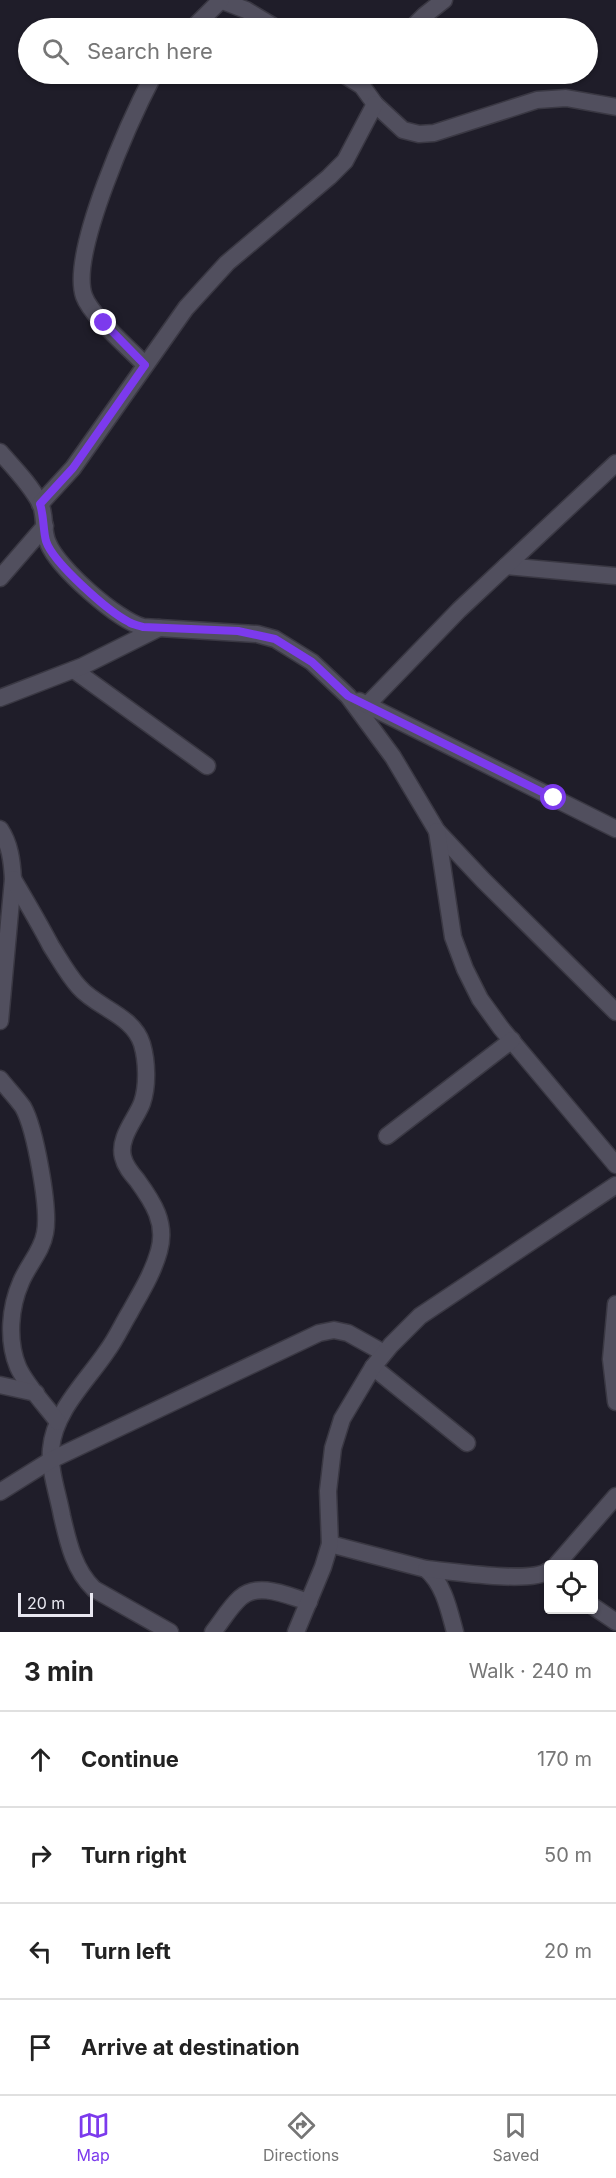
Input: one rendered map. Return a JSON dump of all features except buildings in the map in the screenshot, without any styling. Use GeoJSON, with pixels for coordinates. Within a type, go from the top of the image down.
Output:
{"type":"FeatureCollection","features":[{"type":"Feature","properties":{"kind":"street"},"geometry":{"type":"LineString","coordinates":[[203,18],[220,0],[247,5],[263,18]]}},
{"type":"Feature","properties":{"kind":"street"},"geometry":{"type":"LineString","coordinates":[[422,18],[444,0]]}},
{"type":"Feature","properties":{"kind":"street"},"geometry":{"type":"LineString","coordinates":[[145,365],[91,309],[82,287],[82,271],[93,218],[150,84]]}},
{"type":"Feature","properties":{"kind":"street"},"geometry":{"type":"LineString","coordinates":[[359,84],[375,104],[403,130],[419,134],[434,134],[537,100],[566,98],[616,107]]}},
{"type":"Feature","properties":{"kind":"street"},"geometry":{"type":"LineString","coordinates":[[40,504],[73,468],[186,308],[227,263],[345,161],[375,104]]}},
{"type":"Feature","properties":{"kind":"street"},"geometry":{"type":"LineString","coordinates":[[0,452],[25,481],[40,504],[46,541],[54,556],[73,576],[117,614],[131,623],[160,627],[238,631],[275,639],[312,662],[348,696],[393,758],[437,831],[616,1012]]}},
{"type":"Feature","properties":{"kind":"street"},"geometry":{"type":"LineString","coordinates":[[367,705],[459,610],[616,463]]}},
{"type":"Feature","properties":{"kind":"street"},"geometry":{"type":"LineString","coordinates":[[0,578],[45,526]]}},
{"type":"Feature","properties":{"kind":"street"},"geometry":{"type":"LineString","coordinates":[[506,566],[616,576]]}},
{"type":"Feature","properties":{"kind":"street"},"geometry":{"type":"LineString","coordinates":[[0,698],[74,670],[160,627]]}},
{"type":"Feature","properties":{"kind":"street"},"geometry":{"type":"LineString","coordinates":[[74,670],[207,766]]}},
{"type":"Feature","properties":{"kind":"street"},"geometry":{"type":"LineString","coordinates":[[348,696],[616,829]]}},
{"type":"Feature","properties":{"kind":"street"},"geometry":{"type":"LineString","coordinates":[[0,829],[6,837],[13,879],[0,1021]]}},
{"type":"Feature","properties":{"kind":"street"},"geometry":{"type":"LineString","coordinates":[[437,831],[453,937],[480,999],[616,1165]]}},
{"type":"Feature","properties":{"kind":"street"},"geometry":{"type":"LineString","coordinates":[[13,879],[72,980],[86,994],[127,1023],[136,1032],[142,1045],[146,1073],[145,1089],[142,1102],[122,1144],[122,1157],[128,1169],[148,1195],[159,1217],[162,1227],[159,1251],[149,1277],[108,1350],[69,1402],[58,1422],[51,1446],[51,1460],[68,1544],[87,1582],[94,1589],[170,1632]]}},
{"type":"Feature","properties":{"kind":"street"},"geometry":{"type":"LineString","coordinates":[[387,1136],[512,1040]]}},
{"type":"Feature","properties":{"kind":"street"},"geometry":{"type":"LineString","coordinates":[[0,1078],[22,1107],[29,1121],[35,1141],[46,1215],[43,1241],[22,1279],[14,1300],[12,1346],[18,1368],[58,1422]]}},
{"type":"Feature","properties":{"kind":"street"},"geometry":{"type":"LineString","coordinates":[[296,1632],[323,1568],[330,1544],[328,1491],[333,1448],[342,1419],[373,1367],[420,1316],[616,1185]]}},
{"type":"Feature","properties":{"kind":"street"},"geometry":{"type":"LineString","coordinates":[[616,1304],[611,1359],[616,1402]]}},
{"type":"Feature","properties":{"kind":"street"},"geometry":{"type":"LineString","coordinates":[[0,1492],[51,1460],[319,1333],[334,1330],[348,1333],[384,1353]]}},
{"type":"Feature","properties":{"kind":"street"},"geometry":{"type":"LineString","coordinates":[[373,1367],[467,1443]]}},
{"type":"Feature","properties":{"kind":"street"},"geometry":{"type":"LineString","coordinates":[[0,1385],[36,1393]]}},
{"type":"Feature","properties":{"kind":"street"},"geometry":{"type":"LineString","coordinates":[[560,1560],[616,1496]]}},
{"type":"Feature","properties":{"kind":"street"},"geometry":{"type":"LineString","coordinates":[[330,1544],[426,1569],[521,1577],[544,1573]]}},
{"type":"Feature","properties":{"kind":"street"},"geometry":{"type":"LineString","coordinates":[[426,1569],[434,1575],[442,1591],[455,1632]]}},
{"type":"Feature","properties":{"kind":"street"},"geometry":{"type":"LineString","coordinates":[[213,1632],[241,1597],[248,1592],[258,1590],[272,1592],[309,1602]]}},
{"type":"Feature","properties":{"kind":"street"},"geometry":{"type":"LineString","coordinates":[[598,1610],[616,1622]]}},
{"type":"Feature","properties":{"kind":"route"},"geometry":{"type":"LineString","coordinates":[[104,323],[145,365],[73,468],[40,504],[46,541],[64,568],[117,614],[131,623],[143,627],[238,631],[275,639],[312,662],[348,696],[554,798]]}}]}
